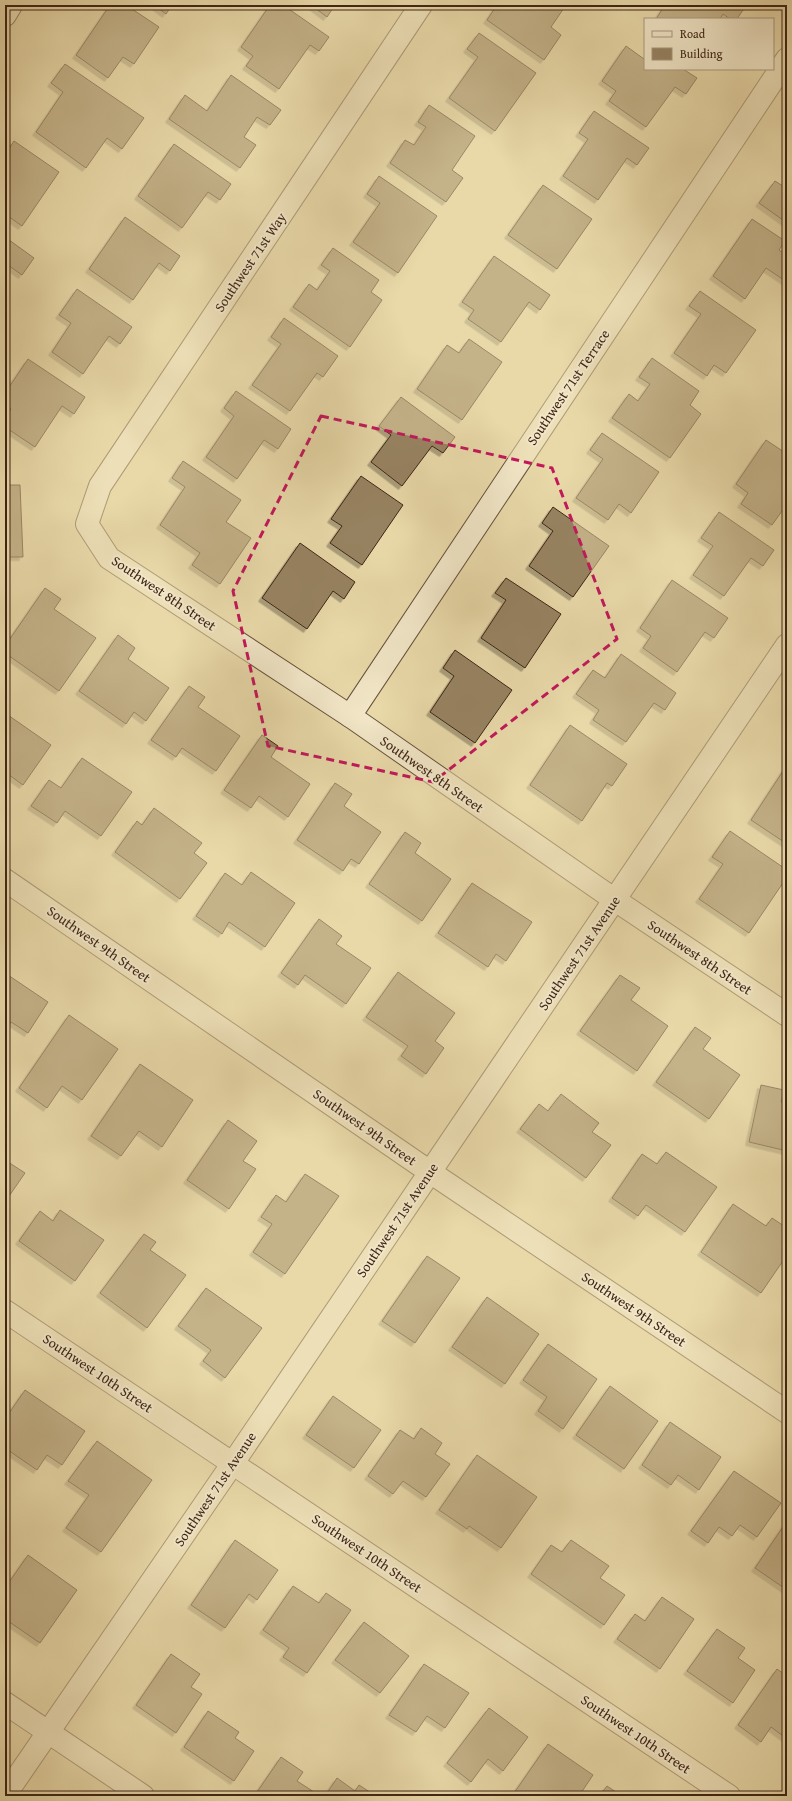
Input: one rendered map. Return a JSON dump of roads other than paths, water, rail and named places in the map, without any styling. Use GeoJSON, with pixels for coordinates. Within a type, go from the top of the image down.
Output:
{"type":"FeatureCollection","features":[{"type":"Feature","properties":{"kind":"street"},"geometry":{"type":"LineString","coordinates":[[5,14],[12,5]]}},
{"type":"Feature","properties":{"kind":"street","name":"Southwest 71st Way"},"geometry":{"type":"LineString","coordinates":[[87,524],[100,486],[421,5]]}},
{"type":"Feature","properties":{"kind":"street","name":"Southwest 71st Terrace"},"geometry":{"type":"LineString","coordinates":[[350,716],[787,59]]}},
{"type":"Feature","properties":{"kind":"street","name":"Southwest 8th Street"},"geometry":{"type":"LineString","coordinates":[[87,524],[109,558],[350,716],[615,900],[787,1015]]}},
{"type":"Feature","properties":{"kind":"street","name":"Southwest 71st Avenue"},"geometry":{"type":"LineString","coordinates":[[5,1795],[233,1463],[787,645]]}},
{"type":"Feature","properties":{"kind":"street","name":"Southwest 9th Street"},"geometry":{"type":"LineString","coordinates":[[5,880],[430,1172],[787,1412]]}},
{"type":"Feature","properties":{"kind":"street","name":"Southwest 10th Street"},"geometry":{"type":"LineString","coordinates":[[5,1310],[729,1796]]}},
{"type":"Feature","properties":{"kind":"street"},"geometry":{"type":"LineString","coordinates":[[5,1703],[143,1796]]}}]}
